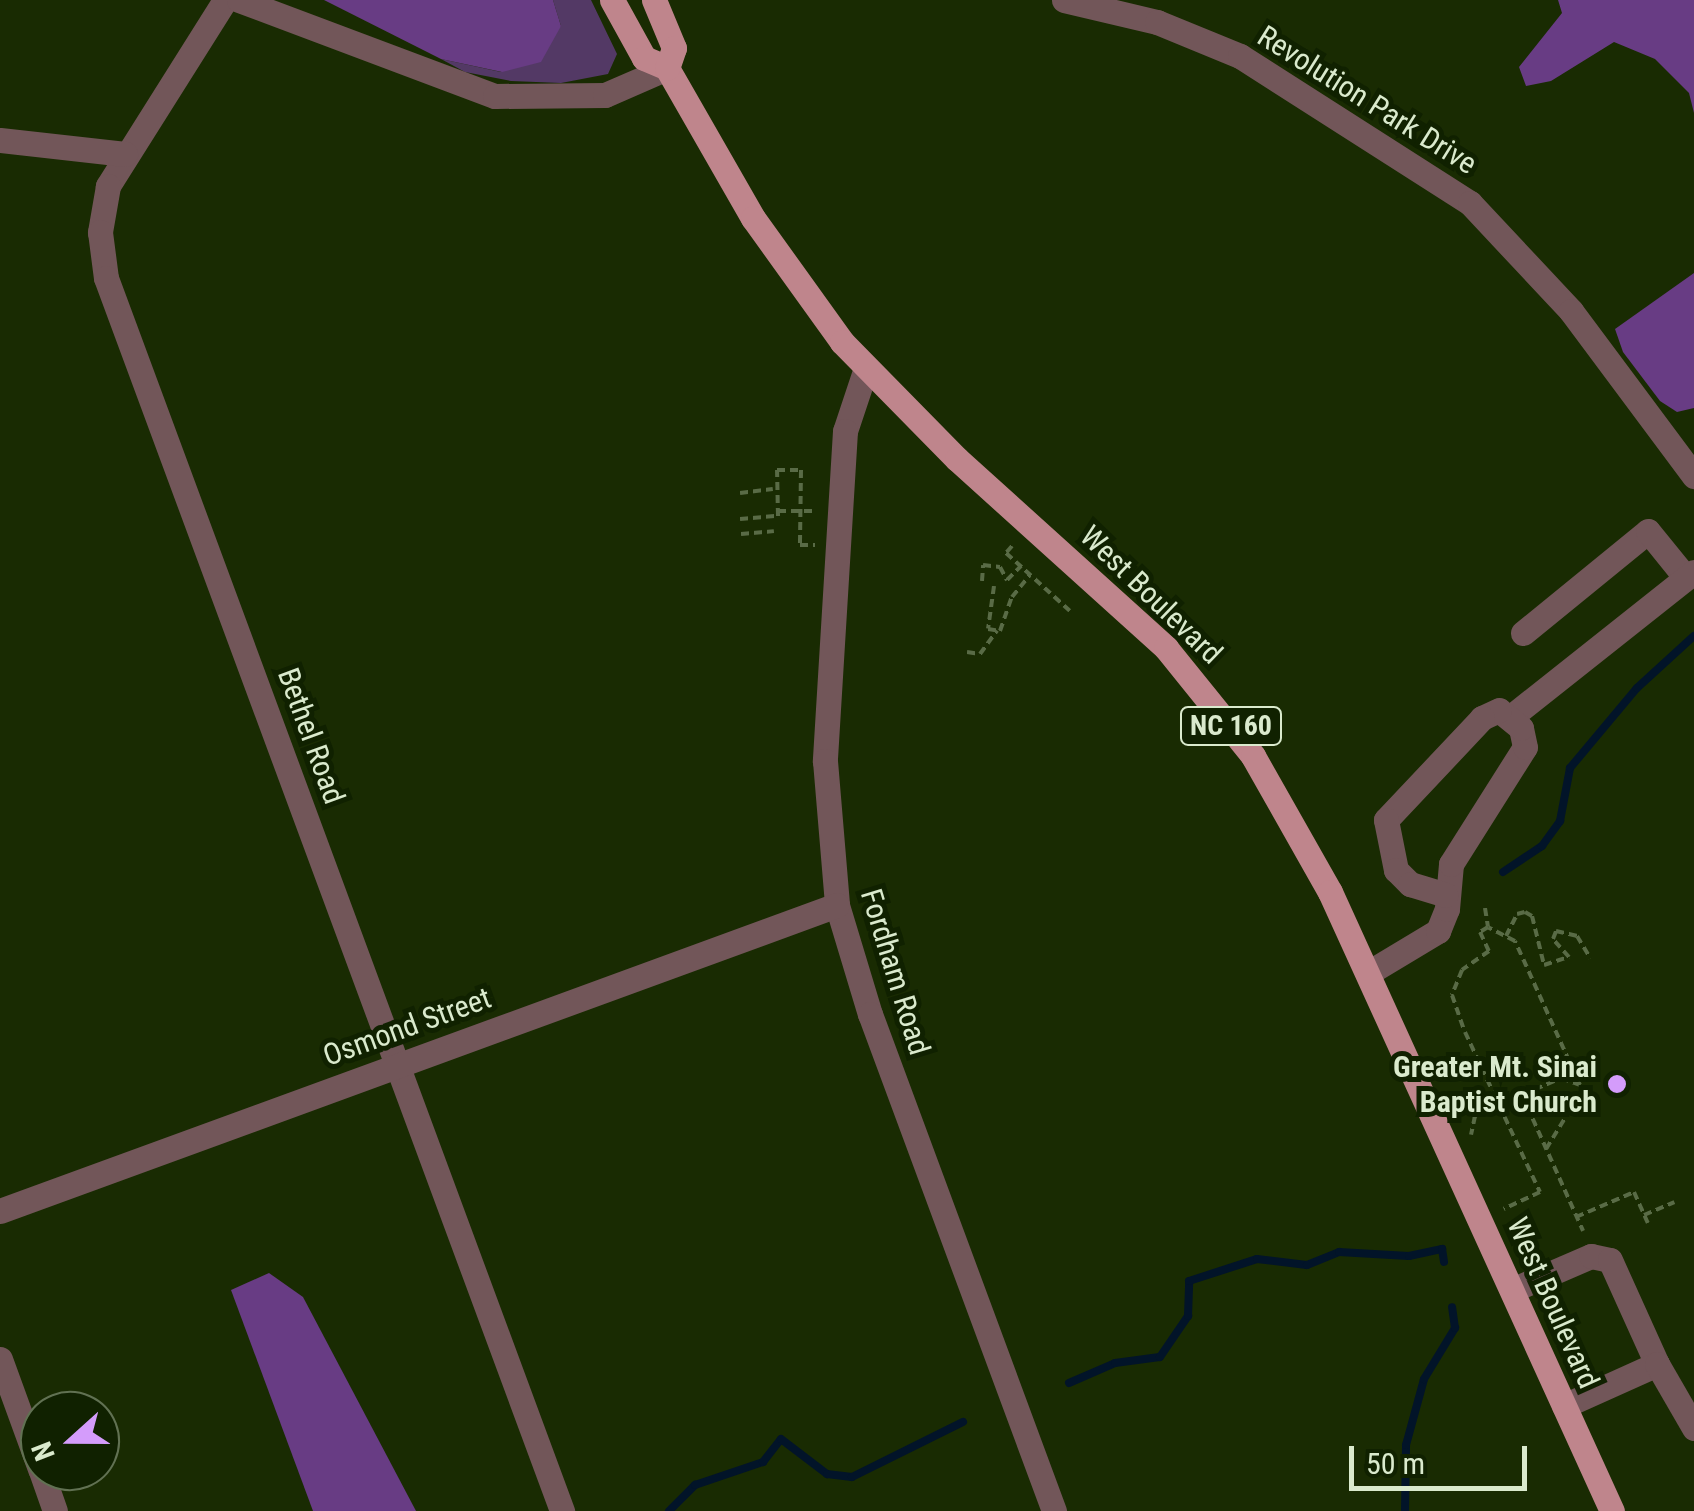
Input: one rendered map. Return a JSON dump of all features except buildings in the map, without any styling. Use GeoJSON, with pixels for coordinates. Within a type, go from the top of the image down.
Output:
{"type":"FeatureCollection","features":[{"type":"Feature","properties":{"kind":"main road","name":"West Boulevard"},"geometry":{"type":"LineString","coordinates":[[612,0],[644,58],[667,68],[760,230],[866,368],[1140,622],[1214,704],[1294,822],[1368,974],[1612,1511]]}},
{"type":"Feature","properties":{"kind":"main road","name":"West Boulevard"},"geometry":{"type":"LineString","coordinates":[[654,0],[674,48],[667,68]]}},
{"type":"Feature","properties":{"kind":"street","name":"Bethel Road"},"geometry":{"type":"LineString","coordinates":[[225,0],[125,154],[104,201],[106,278],[562,1511]]}},
{"type":"Feature","properties":{"kind":"street"},"geometry":{"type":"LineString","coordinates":[[240,0],[495,96],[604,95],[667,68]]}},
{"type":"Feature","properties":{"kind":"street","name":"Revolution Park Drive"},"geometry":{"type":"LineString","coordinates":[[1064,0],[1204,38],[1327,107],[1460,196],[1571,311],[1694,476]]}},
{"type":"Feature","properties":{"kind":"street"},"geometry":{"type":"LineString","coordinates":[[0,140],[125,154]]}},
{"type":"Feature","properties":{"kind":"street","name":"Fordham Road"},"geometry":{"type":"LineString","coordinates":[[866,368],[845,431],[825,761],[837,905],[870,1014],[1054,1511]]}},
{"type":"Feature","properties":{"kind":"street"},"geometry":{"type":"LineString","coordinates":[[1512,716],[1690,575],[1648,531],[1524,632]]}},
{"type":"Feature","properties":{"kind":"street"},"geometry":{"type":"LineString","coordinates":[[1368,974],[1438,931],[1445,896],[1451,864],[1525,748],[1512,716],[1498,710],[1482,718],[1386,820],[1396,870],[1410,884],[1445,896]]}},
{"type":"Feature","properties":{"kind":"street","name":"Osmond Street"},"geometry":{"type":"LineString","coordinates":[[0,1211],[837,905]]}},
{"type":"Feature","properties":{"kind":"street"},"geometry":{"type":"LineString","coordinates":[[1512,1290],[1591,1256],[1610,1260],[1658,1364],[1694,1428]]}},
{"type":"Feature","properties":{"kind":"street"},"geometry":{"type":"LineString","coordinates":[[0,1359],[20,1414]]}},
{"type":"Feature","properties":{"kind":"street"},"geometry":{"type":"LineString","coordinates":[[1564,1406],[1658,1364]]}},
{"type":"Feature","properties":{"kind":"path"},"geometry":{"type":"LineString","coordinates":[[740,520],[778,516],[777,470],[801,470],[800,545],[815,546]]}},
{"type":"Feature","properties":{"kind":"path"},"geometry":{"type":"LineString","coordinates":[[740,492],[773,489]]}},
{"type":"Feature","properties":{"kind":"path"},"geometry":{"type":"LineString","coordinates":[[778,511],[816,511]]}},
{"type":"Feature","properties":{"kind":"path"},"geometry":{"type":"LineString","coordinates":[[741,534],[774,531]]}},
{"type":"Feature","properties":{"kind":"path"},"geometry":{"type":"LineString","coordinates":[[1012,546],[1006,553],[1070,611]]}},
{"type":"Feature","properties":{"kind":"path"},"geometry":{"type":"LineString","coordinates":[[982,580],[983,565],[1000,568],[1007,580],[1021,566]]}},
{"type":"Feature","properties":{"kind":"path"},"geometry":{"type":"LineString","coordinates":[[966,652],[980,654],[1030,575]]}},
{"type":"Feature","properties":{"kind":"path"},"geometry":{"type":"LineString","coordinates":[[994,586],[988,629],[997,630]]}},
{"type":"Feature","properties":{"kind":"path"},"geometry":{"type":"LineString","coordinates":[[1485,908],[1488,927]]}},
{"type":"Feature","properties":{"kind":"path"},"geometry":{"type":"LineString","coordinates":[[1506,936],[1517,914],[1525,912],[1532,916],[1544,964],[1569,957],[1553,939],[1556,931],[1578,936],[1590,958]]}},
{"type":"Feature","properties":{"kind":"path"},"geometry":{"type":"LineString","coordinates":[[1459,1109],[1475,1116],[1560,1078],[1580,1085],[1515,941],[1488,927]]}},
{"type":"Feature","properties":{"kind":"path"},"geometry":{"type":"LineString","coordinates":[[1488,927],[1480,932],[1489,952],[1462,970],[1452,996],[1540,1192],[1504,1209]]}},
{"type":"Feature","properties":{"kind":"path"},"geometry":{"type":"LineString","coordinates":[[1522,1095],[1587,1240]]}},
{"type":"Feature","properties":{"kind":"path"},"geometry":{"type":"LineString","coordinates":[[1546,1149],[1578,1097]]}},
{"type":"Feature","properties":{"kind":"path"},"geometry":{"type":"LineString","coordinates":[[1471,1135],[1475,1116]]}},
{"type":"Feature","properties":{"kind":"path"},"geometry":{"type":"LineString","coordinates":[[1576,1218],[1634,1192],[1648,1223]]}},
{"type":"Feature","properties":{"kind":"path"},"geometry":{"type":"LineString","coordinates":[[1644,1215],[1674,1202]]}},
{"type":"Feature","properties":{"kind":"shaded area"},"geometry":{"type":"Polygon","coordinates":[[[324,0],[553,0],[561,26],[541,62],[502,72],[441,59],[324,0]]]}},
{"type":"Feature","properties":{"kind":"shaded area"},"geometry":{"type":"Polygon","coordinates":[[[553,0],[591,0],[617,54],[608,74],[561,83],[511,81],[465,72],[441,59],[501,72],[561,26],[553,0]]]}},
{"type":"Feature","properties":{"kind":"shaded area"},"geometry":{"type":"Polygon","coordinates":[[[1558,0],[1694,0],[1694,113],[1689,93],[1655,59],[1614,42],[1551,81],[1526,86],[1519,67],[1562,13],[1558,0]]]}},
{"type":"Feature","properties":{"kind":"shaded area"},"geometry":{"type":"Polygon","coordinates":[[[1694,273],[1694,408],[1677,412],[1660,401],[1623,352],[1615,329],[1694,273]]]}},
{"type":"Feature","properties":{"kind":"shaded area"},"geometry":{"type":"Polygon","coordinates":[[[269,1273],[303,1297],[416,1511],[313,1511],[231,1290],[269,1273]]]}},
{"type":"Feature","properties":{"kind":"waterway"},"geometry":{"type":"LineString","coordinates":[[1503,872],[1542,846],[1560,821],[1570,768],[1637,688],[1694,636]]}},
{"type":"Feature","properties":{"kind":"waterway"},"geometry":{"type":"LineString","coordinates":[[1069,1383],[1115,1363],[1160,1357],[1188,1316],[1189,1281],[1257,1259],[1307,1265],[1339,1252],[1409,1256],[1442,1249],[1444,1262]]}},
{"type":"Feature","properties":{"kind":"waterway"},"geometry":{"type":"LineString","coordinates":[[1405,1511],[1406,1445],[1424,1379],[1455,1328],[1452,1307]]}},
{"type":"Feature","properties":{"kind":"waterway"},"geometry":{"type":"LineString","coordinates":[[669,1511],[695,1485],[763,1462],[781,1439],[827,1474],[852,1477],[963,1422]]}},
{"type":"Feature","properties":{"kind":"place","name":"Greater Mt. Sinai Baptist Church"},"geometry":{"type":"Point","coordinates":[1617,1084]}}]}
